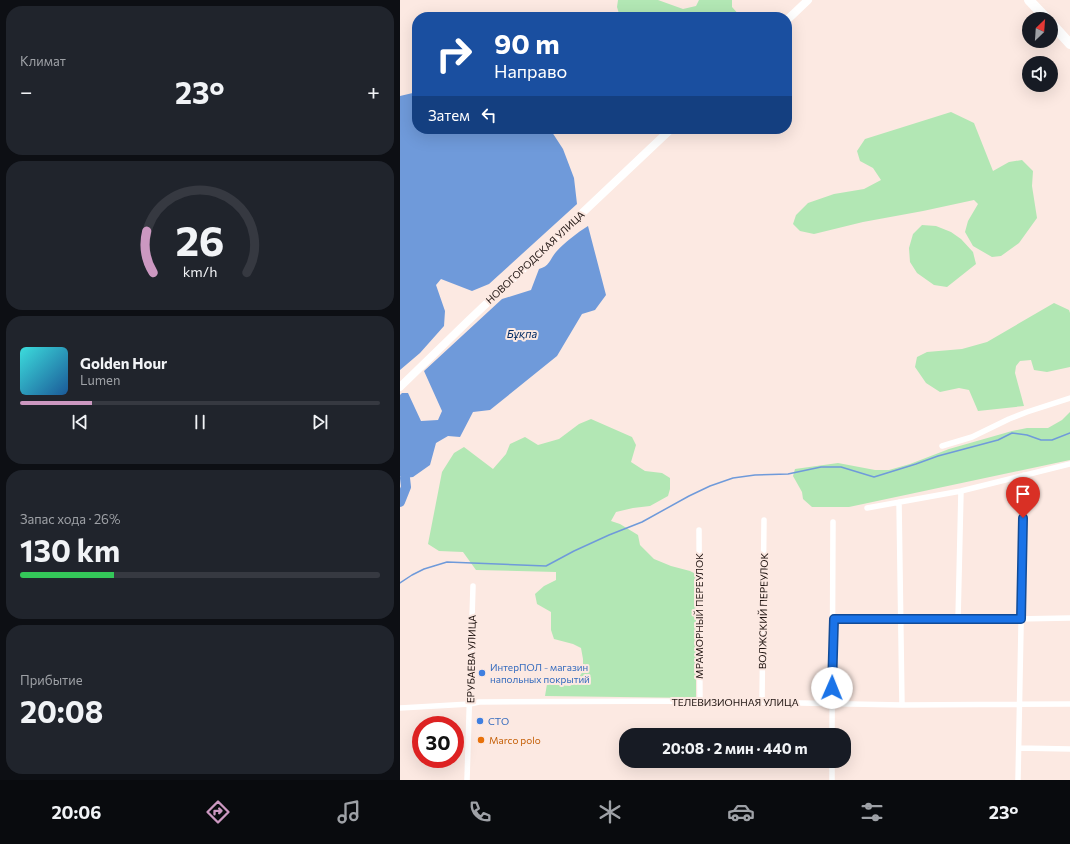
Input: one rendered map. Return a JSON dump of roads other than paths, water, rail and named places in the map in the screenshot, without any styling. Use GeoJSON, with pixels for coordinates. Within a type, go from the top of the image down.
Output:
{"type":"FeatureCollection","features":[{"type":"Feature","properties":{"kind":"highway"},"geometry":{"type":"LineString","coordinates":[[1029,0],[1040,12]]}},
{"type":"Feature","properties":{"kind":"highway"},"geometry":{"type":"LineString","coordinates":[[1058,31],[1070,44]]}},
{"type":"Feature","properties":{"kind":"street"},"geometry":{"type":"LineString","coordinates":[[792,15],[808,0]]}},
{"type":"Feature","properties":{"kind":"street","name":"НОВОГОРОДСКАЯ УЛИЦА"},"geometry":{"type":"LineString","coordinates":[[400,387],[666,134]]}},
{"type":"Feature","properties":{"kind":"street"},"geometry":{"type":"LineString","coordinates":[[942,446],[972,437],[1009,419],[1070,398]]}},
{"type":"Feature","properties":{"kind":"street"},"geometry":{"type":"LineString","coordinates":[[867,508],[961,491],[1070,464]]}},
{"type":"Feature","properties":{"kind":"street"},"geometry":{"type":"LineString","coordinates":[[1018,780],[1024,475]]}},
{"type":"Feature","properties":{"kind":"street"},"geometry":{"type":"LineString","coordinates":[[958,620],[961,491]]}},
{"type":"Feature","properties":{"kind":"street"},"geometry":{"type":"LineString","coordinates":[[899,502],[902,704]]}},
{"type":"Feature","properties":{"kind":"street","name":"ВОЛЖСКИЙ ПЕРЕУЛОК"},"geometry":{"type":"LineString","coordinates":[[762,702],[764,520]]}},
{"type":"Feature","properties":{"kind":"street"},"geometry":{"type":"LineString","coordinates":[[832,728],[834,522]]}},
{"type":"Feature","properties":{"kind":"street","name":"МРАМОРНЫЙ ПЕРЕУЛОК"},"geometry":{"type":"LineString","coordinates":[[699,530],[700,701]]}},
{"type":"Feature","properties":{"kind":"street","name":"ЕРУБАЕВА УЛИЦА"},"geometry":{"type":"LineString","coordinates":[[467,780],[473,586]]}},
{"type":"Feature","properties":{"kind":"street"},"geometry":{"type":"LineString","coordinates":[[834,619],[958,620],[1070,618]]}},
{"type":"Feature","properties":{"kind":"street","name":"ТЕЛЕВИЗИОННАЯ УЛИЦА"},"geometry":{"type":"LineString","coordinates":[[400,708],[470,704],[479,702],[700,701],[902,704],[1070,704]]}},
{"type":"Feature","properties":{"kind":"street"},"geometry":{"type":"LineString","coordinates":[[1019,748],[1070,749]]}},
{"type":"Feature","properties":{"kind":"street"},"geometry":{"type":"LineString","coordinates":[[832,768],[832,780]]}},
{"type":"Feature","properties":{"kind":"water"},"geometry":{"type":"Polygon","coordinates":[[[412,93],[412,134],[553,134],[563,149],[574,178],[577,204],[489,284],[472,291],[441,279],[436,285],[445,311],[444,326],[420,353],[400,370],[400,96],[412,93]]]}},
{"type":"Feature","properties":{"kind":"water","name":"Бұқпа"},"geometry":{"type":"Polygon","coordinates":[[[588,226],[606,295],[595,310],[582,314],[557,356],[490,410],[473,412],[460,437],[448,436],[436,443],[430,465],[413,477],[405,478],[400,476],[400,395],[402,393],[408,393],[421,421],[438,420],[442,411],[424,371],[502,299],[531,290],[539,269],[548,264],[556,252],[567,241],[588,226]]]}},
{"type":"Feature","properties":{"kind":"waterway"},"geometry":{"type":"LineString","coordinates":[[400,583],[424,569],[447,562],[546,566],[574,551],[642,522],[710,486],[733,478],[755,475],[788,474],[821,467],[841,467],[874,477],[938,456],[998,440],[1012,433],[1027,435],[1041,440],[1052,440],[1070,433]]}},
{"type":"Feature","properties":{"kind":"waterway","name":"Бұқпа"},"geometry":{"type":"LineString","coordinates":[[400,502],[406,487],[405,478]]}},
{"type":"Feature","properties":{"kind":"place","name":"ИнтерПОЛ - магазин напольных покрытий"},"geometry":{"type":"Point","coordinates":[482,673]}},
{"type":"Feature","properties":{"kind":"place","name":"СТО"},"geometry":{"type":"Point","coordinates":[480,721]}},
{"type":"Feature","properties":{"kind":"place","name":"Marco polo"},"geometry":{"type":"Point","coordinates":[481,740]}}]}
